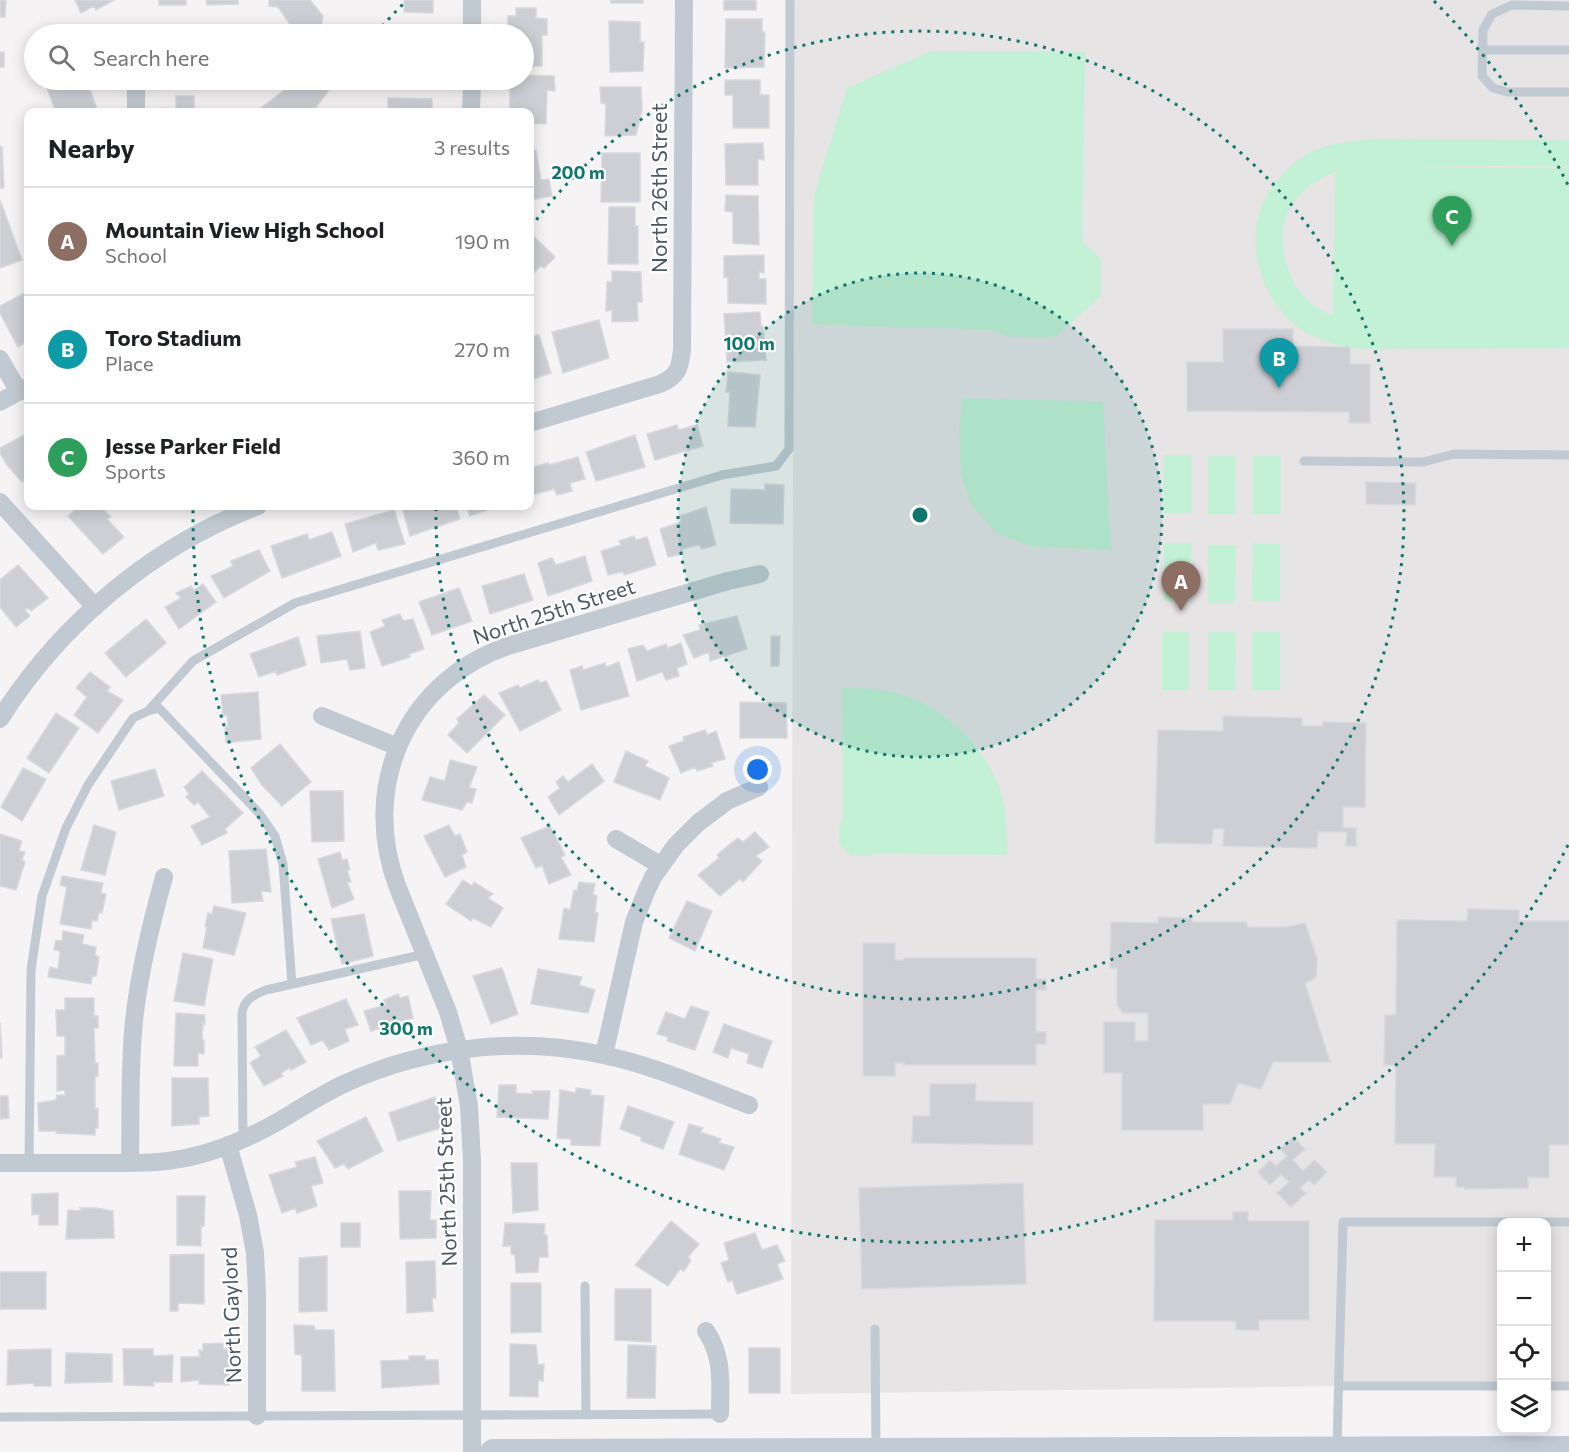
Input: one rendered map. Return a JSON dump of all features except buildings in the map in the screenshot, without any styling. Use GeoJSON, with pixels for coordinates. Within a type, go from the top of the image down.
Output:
{"type":"FeatureCollection","features":[{"type":"Feature","properties":{"kind":"main road"},"geometry":{"type":"LineString","coordinates":[[493,1452],[1569,1449]]}},
{"type":"Feature","properties":{"kind":"street"},"geometry":{"type":"LineString","coordinates":[[472,0],[472,24]]}},
{"type":"Feature","properties":{"kind":"street","name":"North 26th Street"},"geometry":{"type":"LineString","coordinates":[[534,422],[652,387],[668,380],[679,368],[682,350],[684,0]]}},
{"type":"Feature","properties":{"kind":"street"},"geometry":{"type":"LineString","coordinates":[[136,90],[136,108]]}},
{"type":"Feature","properties":{"kind":"street"},"geometry":{"type":"LineString","coordinates":[[471,108],[472,90]]}},
{"type":"Feature","properties":{"kind":"street"},"geometry":{"type":"LineString","coordinates":[[0,359],[24,389],[0,402]]}},
{"type":"Feature","properties":{"kind":"street"},"geometry":{"type":"LineString","coordinates":[[0,502],[95,607]]}},
{"type":"Feature","properties":{"kind":"street"},"geometry":{"type":"LineString","coordinates":[[0,719],[38,667],[70,630],[95,607],[131,577],[188,539],[248,510]]}},
{"type":"Feature","properties":{"kind":"street","name":"North 25th Street"},"geometry":{"type":"LineString","coordinates":[[472,1452],[471,1123],[467,1087],[459,1049],[441,992],[391,871],[386,851],[384,809],[390,766],[417,712],[429,697],[444,682],[476,659],[493,651],[728,580],[760,573]]}},
{"type":"Feature","properties":{"kind":"street"},"geometry":{"type":"LineString","coordinates":[[322,716],[398,747]]}},
{"type":"Feature","properties":{"kind":"street"},"geometry":{"type":"LineString","coordinates":[[604,1055],[634,922],[660,866],[686,834],[711,812],[727,801],[759,787]]}},
{"type":"Feature","properties":{"kind":"street"},"geometry":{"type":"LineString","coordinates":[[616,839],[660,866]]}},
{"type":"Feature","properties":{"kind":"street"},"geometry":{"type":"LineString","coordinates":[[130,1163],[134,1020],[146,950],[164,877]]}},
{"type":"Feature","properties":{"kind":"street"},"geometry":{"type":"LineString","coordinates":[[0,1163],[130,1163],[170,1161],[190,1157],[235,1142],[278,1122],[325,1093],[361,1076],[418,1058],[459,1049],[533,1046],[604,1055],[650,1068],[749,1105]]}},
{"type":"Feature","properties":{"kind":"street","name":"North Gaylord"},"geometry":{"type":"LineString","coordinates":[[235,1142],[255,1253],[257,1416]]}},
{"type":"Feature","properties":{"kind":"street"},"geometry":{"type":"LineString","coordinates":[[706,1331],[716,1348],[721,1368],[720,1414]]}},
{"type":"Feature","properties":{"kind":"lane"},"geometry":{"type":"LineString","coordinates":[[148,711],[193,661],[295,603],[722,475],[776,466],[789,449],[790,0]]}},
{"type":"Feature","properties":{"kind":"lane"},"geometry":{"type":"LineString","coordinates":[[1569,6],[1512,5],[1492,14],[1483,30],[1482,76],[1492,88],[1506,92],[1569,92]]}},
{"type":"Feature","properties":{"kind":"lane"},"geometry":{"type":"LineString","coordinates":[[1483,50],[1569,50]]}},
{"type":"Feature","properties":{"kind":"lane"},"geometry":{"type":"LineString","coordinates":[[1304,461],[1423,462],[1454,454],[1569,455]]}},
{"type":"Feature","properties":{"kind":"lane"},"geometry":{"type":"LineString","coordinates":[[29,1163],[31,970],[42,896],[66,828],[88,785],[133,718],[159,708],[259,813],[275,836],[283,864],[292,984]]}},
{"type":"Feature","properties":{"kind":"lane"},"geometry":{"type":"LineString","coordinates":[[235,1142],[242,1014],[243,1005],[251,997],[266,990],[425,954]]}},
{"type":"Feature","properties":{"kind":"lane"},"geometry":{"type":"LineString","coordinates":[[1337,1449],[1343,1222],[1569,1222]]}},
{"type":"Feature","properties":{"kind":"lane"},"geometry":{"type":"LineString","coordinates":[[585,1286],[586,1415]]}},
{"type":"Feature","properties":{"kind":"lane"},"geometry":{"type":"LineString","coordinates":[[875,1329],[876,1450]]}},
{"type":"Feature","properties":{"kind":"lane"},"geometry":{"type":"LineString","coordinates":[[1339,1386],[1497,1386]]}},
{"type":"Feature","properties":{"kind":"lane"},"geometry":{"type":"LineString","coordinates":[[1551,1386],[1569,1386]]}},
{"type":"Feature","properties":{"kind":"lane"},"geometry":{"type":"LineString","coordinates":[[0,1418],[720,1414]]}},
{"type":"Feature","properties":{"kind":"shaded area"},"geometry":{"type":"Polygon","coordinates":[[[794,0],[1569,0],[1569,1386],[1551,1386],[1551,1218],[1497,1218],[1497,1386],[791,1394],[794,0]]]}},
{"type":"Feature","properties":{"kind":"green space"},"geometry":{"type":"Polygon","coordinates":[[[931,51],[1085,52],[1082,241],[1101,259],[1101,296],[1055,337],[1007,337],[993,330],[812,324],[814,195],[847,88],[931,51]]]}},
{"type":"Feature","properties":{"kind":"green space"},"geometry":{"type":"Polygon","coordinates":[[[1374,139],[1569,140],[1569,166],[1369,166],[1569,168],[1569,348],[1364,349],[1338,346],[1301,329],[1286,317],[1267,289],[1257,256],[1257,221],[1262,205],[1281,176],[1307,154],[1331,145],[1374,139]],[[1337,171],[1322,178],[1298,196],[1285,220],[1283,234],[1283,249],[1287,266],[1295,284],[1311,303],[1333,316],[1335,176],[1337,171]]]}},
{"type":"Feature","properties":{"kind":"green space"},"geometry":{"type":"Polygon","coordinates":[[[963,398],[1103,402],[1111,550],[1031,546],[996,533],[970,503],[961,473],[959,426],[963,398]]]}},
{"type":"Feature","properties":{"kind":"green space"},"geometry":{"type":"Polygon","coordinates":[[[1164,455],[1191,455],[1191,513],[1163,513],[1164,455]]]}},
{"type":"Feature","properties":{"kind":"green space"},"geometry":{"type":"Polygon","coordinates":[[[1208,456],[1236,456],[1235,514],[1208,514],[1208,456]]]}},
{"type":"Feature","properties":{"kind":"green space"},"geometry":{"type":"Polygon","coordinates":[[[1253,456],[1281,456],[1281,514],[1253,514],[1253,456]]]}},
{"type":"Feature","properties":{"kind":"green space"},"geometry":{"type":"Polygon","coordinates":[[[1164,543],[1191,543],[1191,601],[1164,601],[1164,543]]]}},
{"type":"Feature","properties":{"kind":"green space"},"geometry":{"type":"Polygon","coordinates":[[[1253,543],[1280,544],[1280,601],[1252,601],[1253,543]]]}},
{"type":"Feature","properties":{"kind":"green space"},"geometry":{"type":"Polygon","coordinates":[[[1208,545],[1236,545],[1235,603],[1208,603],[1208,545]]]}},
{"type":"Feature","properties":{"kind":"green space"},"geometry":{"type":"Polygon","coordinates":[[[1162,632],[1189,632],[1189,690],[1162,690],[1162,632]]]}},
{"type":"Feature","properties":{"kind":"green space"},"geometry":{"type":"Polygon","coordinates":[[[1208,632],[1236,632],[1235,690],[1208,690],[1208,632]]]}},
{"type":"Feature","properties":{"kind":"green space"},"geometry":{"type":"Polygon","coordinates":[[[1252,632],[1280,632],[1280,690],[1252,690],[1252,632]]]}},
{"type":"Feature","properties":{"kind":"green space"},"geometry":{"type":"Polygon","coordinates":[[[842,688],[875,689],[906,696],[948,719],[971,741],[984,758],[998,786],[1005,815],[1007,855],[876,853],[870,856],[851,856],[839,844],[839,826],[843,819],[842,688]]]}},
{"type":"Feature","properties":{"kind":"place","name":"Jesse Parker Field"},"geometry":{"type":"Point","coordinates":[1452,246]}},
{"type":"Feature","properties":{"kind":"place","name":"Toro Stadium"},"geometry":{"type":"Point","coordinates":[1279,388]}},
{"type":"Feature","properties":{"kind":"place","name":"Mountain View High School"},"geometry":{"type":"Point","coordinates":[1181,611]}}]}
